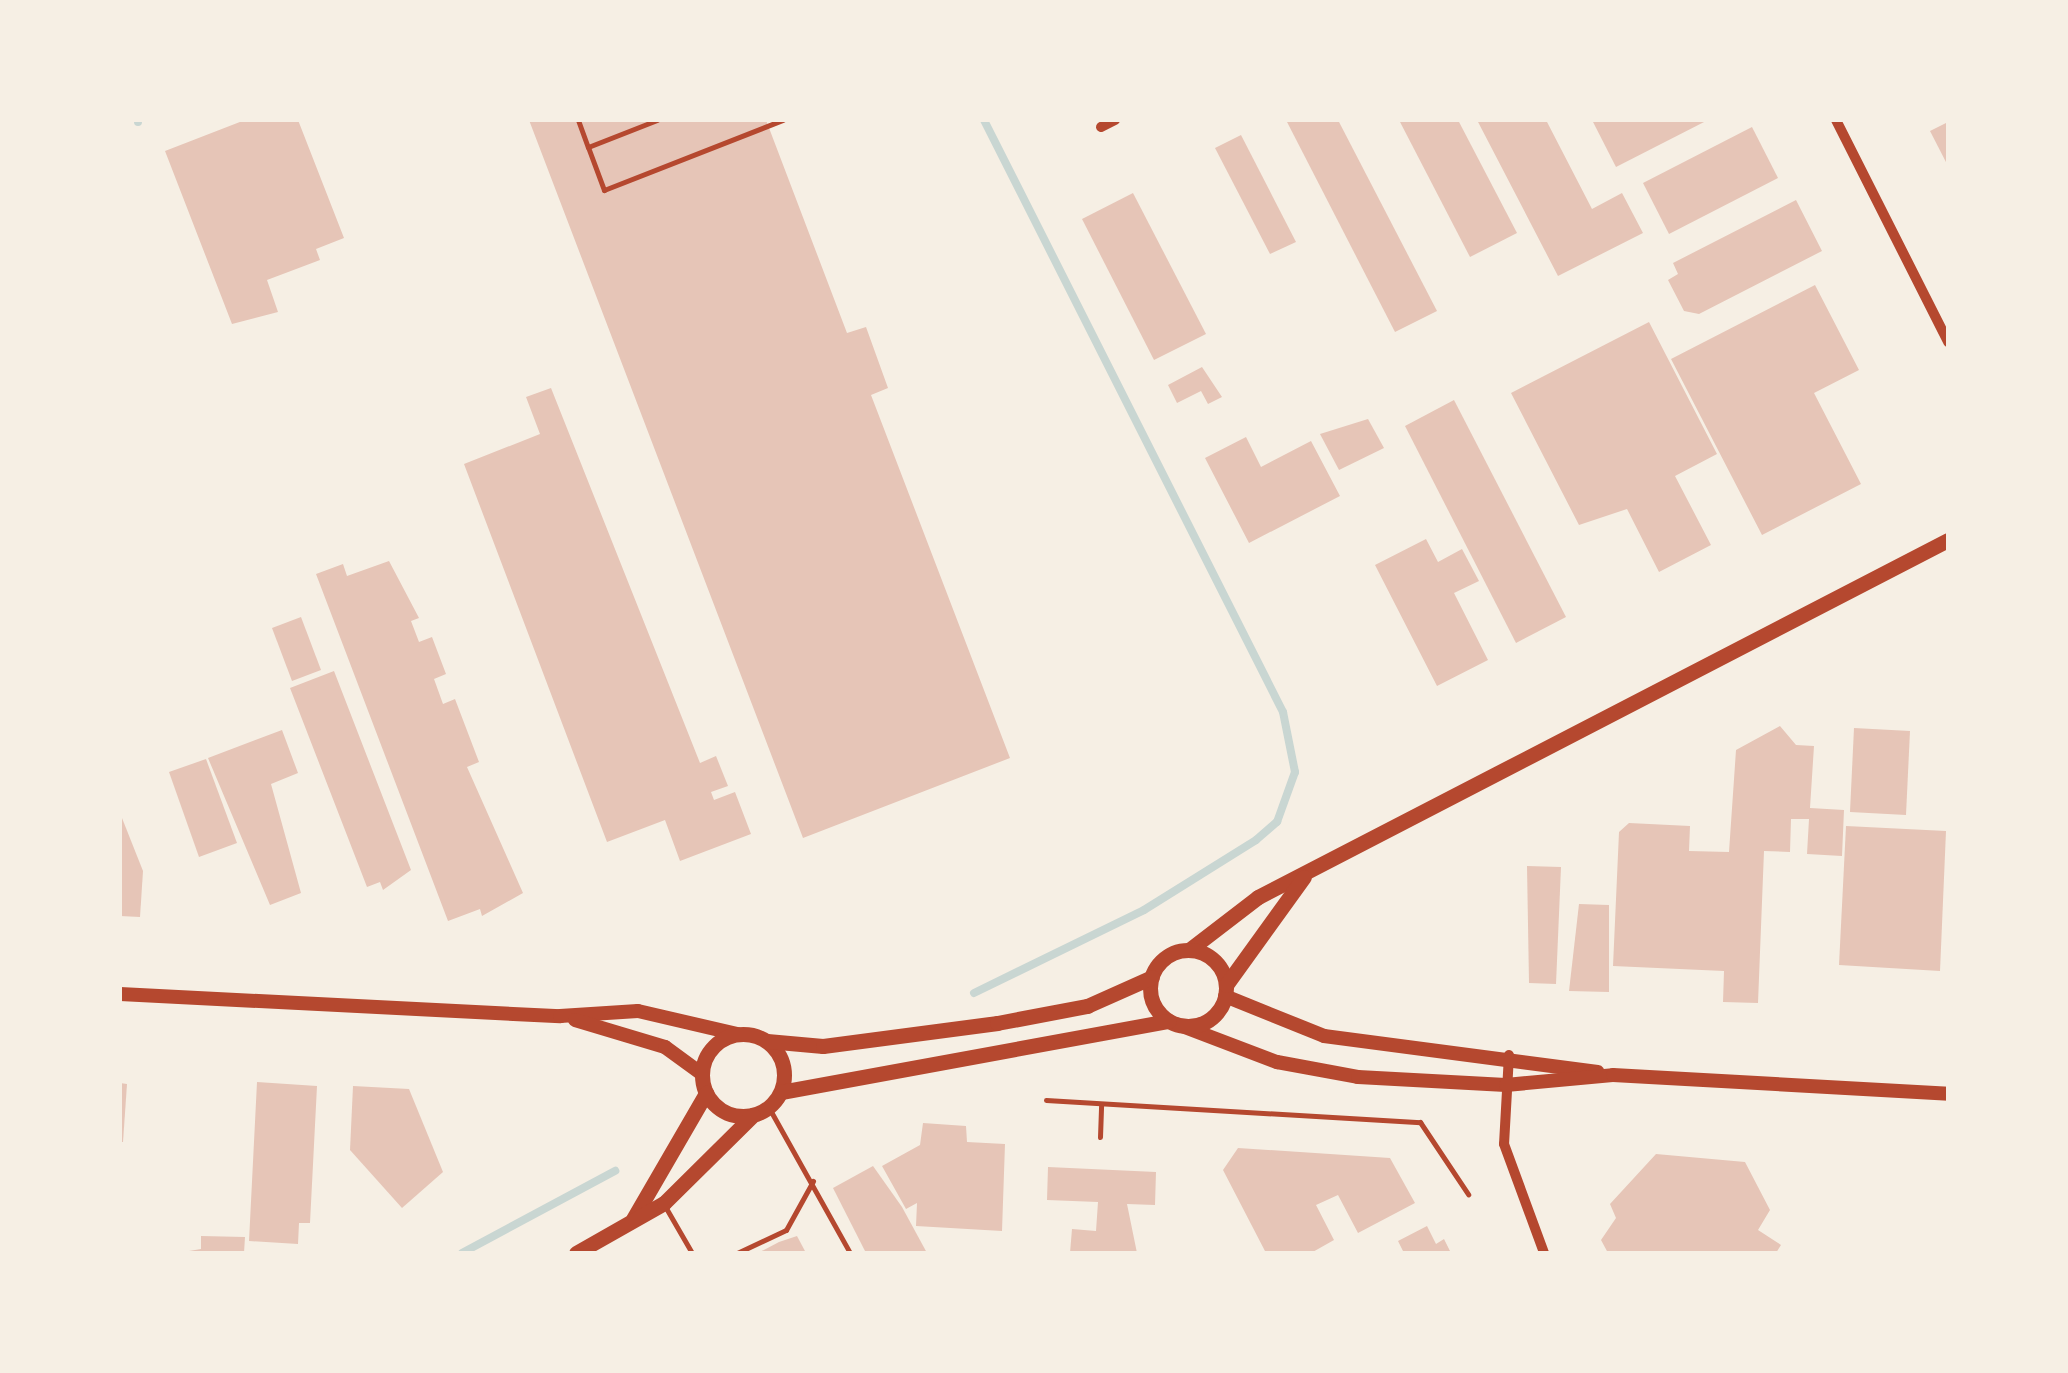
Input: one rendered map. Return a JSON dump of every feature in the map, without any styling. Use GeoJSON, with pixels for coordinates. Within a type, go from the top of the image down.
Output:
{"type":"FeatureCollection","features":[{"type":"Feature","properties":{"kind":"main road"},"geometry":{"type":"LineString","coordinates":[[761,1111],[726,1112],[706,1093],[702,1074],[708,1052],[736,1034],[822,1046],[997,1023],[1086,1006],[1152,977],[1168,956],[1189,950],[1309,870],[1948,540]]}},
{"type":"Feature","properties":{"kind":"main road"},"geometry":{"type":"LineString","coordinates":[[576,1253],[664,1203],[781,1092],[1214,1016],[1226,990],[1309,870]]}},
{"type":"Feature","properties":{"kind":"main road"},"geometry":{"type":"LineString","coordinates":[[1189,950],[1218,964],[1226,990]]}},
{"type":"Feature","properties":{"kind":"main road"},"geometry":{"type":"LineString","coordinates":[[1152,977],[1153,1002],[1176,1023]]}},
{"type":"Feature","properties":{"kind":"main road"},"geometry":{"type":"LineString","coordinates":[[767,1041],[784,1069],[781,1092]]}},
{"type":"Feature","properties":{"kind":"main road"},"geometry":{"type":"LineString","coordinates":[[633,1219],[706,1093]]}},
{"type":"Feature","properties":{"kind":"street"},"geometry":{"type":"LineString","coordinates":[[1101,127],[1115,120]]}},
{"type":"Feature","properties":{"kind":"street"},"geometry":{"type":"LineString","coordinates":[[1836,120],[1948,342]]}},
{"type":"Feature","properties":{"kind":"street"},"geometry":{"type":"LineString","coordinates":[[1226,990],[1324,1036],[1509,1054],[1613,1075],[1948,1094]]}},
{"type":"Feature","properties":{"kind":"street"},"geometry":{"type":"LineString","coordinates":[[120,994],[560,1016],[676,1014],[736,1034]]}},
{"type":"Feature","properties":{"kind":"street"},"geometry":{"type":"LineString","coordinates":[[560,1016],[664,1046],[702,1074]]}},
{"type":"Feature","properties":{"kind":"street"},"geometry":{"type":"LineString","coordinates":[[1176,1023],[1319,1071],[1506,1085],[1613,1075]]}},
{"type":"Feature","properties":{"kind":"street"},"geometry":{"type":"LineString","coordinates":[[1509,1054],[1506,1085],[1511,1180],[1544,1253]]}},
{"type":"Feature","properties":{"kind":"lane"},"geometry":{"type":"LineString","coordinates":[[578,120],[604,190],[783,120]]}},
{"type":"Feature","properties":{"kind":"lane"},"geometry":{"type":"LineString","coordinates":[[588,147],[658,120]]}},
{"type":"Feature","properties":{"kind":"lane"},"geometry":{"type":"LineString","coordinates":[[752,120],[756,131]]}},
{"type":"Feature","properties":{"kind":"lane"},"geometry":{"type":"LineString","coordinates":[[761,1111],[813,1180],[850,1253]]}},
{"type":"Feature","properties":{"kind":"lane"},"geometry":{"type":"LineString","coordinates":[[737,1253],[786,1230],[813,1180]]}},
{"type":"Feature","properties":{"kind":"lane"},"geometry":{"type":"LineString","coordinates":[[664,1203],[692,1253]]}},
{"type":"Feature","properties":{"kind":"path"},"geometry":{"type":"LineString","coordinates":[[1046,1100],[1420,1122],[1468,1194]]}},
{"type":"Feature","properties":{"kind":"path"},"geometry":{"type":"LineString","coordinates":[[1100,1104],[1100,1136]]}},
{"type":"Feature","properties":{"kind":"building"},"geometry":{"type":"Polygon","coordinates":[[[245,120],[298,120],[344,238],[316,249],[320,260],[267,280],[278,312],[232,324],[165,151],[245,120]]]}},
{"type":"Feature","properties":{"kind":"building"},"geometry":{"type":"Polygon","coordinates":[[[529,120],[766,120],[847,333],[866,327],[888,388],[871,395],[1010,758],[803,838],[529,120]]]}},
{"type":"Feature","properties":{"kind":"building"},"geometry":{"type":"Polygon","coordinates":[[[1286,120],[1338,120],[1437,311],[1395,332],[1286,120]]]}},
{"type":"Feature","properties":{"kind":"building"},"geometry":{"type":"Polygon","coordinates":[[[1399,120],[1458,120],[1517,233],[1470,257],[1399,120]]]}},
{"type":"Feature","properties":{"kind":"building"},"geometry":{"type":"Polygon","coordinates":[[[1477,120],[1546,120],[1592,209],[1622,193],[1643,233],[1558,276],[1477,120]]]}},
{"type":"Feature","properties":{"kind":"building"},"geometry":{"type":"Polygon","coordinates":[[[1592,120],[1708,120],[1616,167],[1592,120]]]}},
{"type":"Feature","properties":{"kind":"building"},"geometry":{"type":"Polygon","coordinates":[[[1948,122],[1948,166],[1930,131],[1948,122]]]}},
{"type":"Feature","properties":{"kind":"building"},"geometry":{"type":"Polygon","coordinates":[[[1752,127],[1778,178],[1669,234],[1643,183],[1752,127]]]}},
{"type":"Feature","properties":{"kind":"building"},"geometry":{"type":"Polygon","coordinates":[[[1241,135],[1296,242],[1270,254],[1215,148],[1241,135]]]}},
{"type":"Feature","properties":{"kind":"building"},"geometry":{"type":"Polygon","coordinates":[[[1133,193],[1206,334],[1154,360],[1082,219],[1133,193]]]}},
{"type":"Feature","properties":{"kind":"building"},"geometry":{"type":"Polygon","coordinates":[[[1796,200],[1822,251],[1699,314],[1684,311],[1668,280],[1678,274],[1673,263],[1796,200]]]}},
{"type":"Feature","properties":{"kind":"building"},"geometry":{"type":"Polygon","coordinates":[[[1815,285],[1859,370],[1814,393],[1861,484],[1762,535],[1671,359],[1815,285]]]}},
{"type":"Feature","properties":{"kind":"building"},"geometry":{"type":"Polygon","coordinates":[[[1649,322],[1717,454],[1675,476],[1711,545],[1659,572],[1627,509],[1579,525],[1511,393],[1649,322]]]}},
{"type":"Feature","properties":{"kind":"building"},"geometry":{"type":"Polygon","coordinates":[[[1202,367],[1222,397],[1208,404],[1201,391],[1177,403],[1168,385],[1202,367]]]}},
{"type":"Feature","properties":{"kind":"building"},"geometry":{"type":"Polygon","coordinates":[[[551,388],[700,763],[716,756],[728,786],[711,792],[714,800],[735,792],[751,834],[680,861],[665,820],[607,842],[464,464],[540,434],[526,397],[551,388]]]}},
{"type":"Feature","properties":{"kind":"building"},"geometry":{"type":"Polygon","coordinates":[[[1454,400],[1566,617],[1516,643],[1405,426],[1454,400]]]}},
{"type":"Feature","properties":{"kind":"building"},"geometry":{"type":"Polygon","coordinates":[[[1368,419],[1384,448],[1339,470],[1320,434],[1368,419]]]}},
{"type":"Feature","properties":{"kind":"building"},"geometry":{"type":"Polygon","coordinates":[[[1246,437],[1261,467],[1311,441],[1340,496],[1249,543],[1205,458],[1246,437]]]}},
{"type":"Feature","properties":{"kind":"building"},"geometry":{"type":"Polygon","coordinates":[[[1426,539],[1438,562],[1462,549],[1479,581],[1454,593],[1488,660],[1437,686],[1375,565],[1426,539]]]}},
{"type":"Feature","properties":{"kind":"building"},"geometry":{"type":"Polygon","coordinates":[[[389,561],[419,618],[411,621],[419,642],[432,637],[446,674],[434,679],[443,704],[455,699],[479,762],[467,767],[523,893],[482,916],[480,909],[448,921],[316,574],[343,564],[347,576],[389,561]]]}},
{"type":"Feature","properties":{"kind":"building"},"geometry":{"type":"Polygon","coordinates":[[[301,617],[321,670],[292,681],[272,628],[301,617]]]}},
{"type":"Feature","properties":{"kind":"building"},"geometry":{"type":"Polygon","coordinates":[[[334,671],[411,870],[383,890],[380,882],[367,887],[290,688],[334,671]]]}},
{"type":"Feature","properties":{"kind":"building"},"geometry":{"type":"Polygon","coordinates":[[[1780,726],[1796,745],[1814,746],[1810,808],[1844,810],[1842,856],[1807,854],[1809,819],[1791,819],[1790,852],[1764,851],[1758,1003],[1723,1002],[1724,971],[1613,966],[1619,832],[1629,823],[1690,826],[1689,851],[1729,852],[1736,750],[1780,726]]]}},
{"type":"Feature","properties":{"kind":"building"},"geometry":{"type":"Polygon","coordinates":[[[1854,728],[1910,731],[1906,815],[1850,812],[1854,728]]]}},
{"type":"Feature","properties":{"kind":"building"},"geometry":{"type":"Polygon","coordinates":[[[282,730],[298,773],[271,784],[301,893],[270,905],[208,758],[282,730]]]}},
{"type":"Feature","properties":{"kind":"building"},"geometry":{"type":"Polygon","coordinates":[[[206,759],[237,843],[199,857],[169,772],[206,759]]]}},
{"type":"Feature","properties":{"kind":"building"},"geometry":{"type":"Polygon","coordinates":[[[120,813],[143,871],[140,917],[120,916],[120,813]]]}},
{"type":"Feature","properties":{"kind":"building"},"geometry":{"type":"Polygon","coordinates":[[[1846,826],[1946,831],[1940,971],[1839,965],[1846,826]]]}},
{"type":"Feature","properties":{"kind":"building"},"geometry":{"type":"Polygon","coordinates":[[[1527,866],[1561,867],[1556,984],[1529,983],[1527,866]]]}},
{"type":"Feature","properties":{"kind":"building"},"geometry":{"type":"Polygon","coordinates":[[[1579,904],[1609,905],[1609,992],[1569,991],[1579,904]]]}},
{"type":"Feature","properties":{"kind":"building"},"geometry":{"type":"Polygon","coordinates":[[[257,1082],[317,1086],[310,1223],[299,1223],[298,1244],[249,1241],[257,1082]]]}},
{"type":"Feature","properties":{"kind":"building"},"geometry":{"type":"Polygon","coordinates":[[[120,1083],[127,1084],[123,1142],[120,1142],[120,1083]]]}},
{"type":"Feature","properties":{"kind":"building"},"geometry":{"type":"Polygon","coordinates":[[[353,1086],[409,1089],[443,1172],[402,1208],[350,1150],[353,1086]]]}},
{"type":"Feature","properties":{"kind":"building"},"geometry":{"type":"Polygon","coordinates":[[[923,1123],[966,1126],[967,1142],[1005,1144],[1002,1231],[916,1226],[917,1203],[906,1209],[882,1166],[920,1145],[923,1123]]]}},
{"type":"Feature","properties":{"kind":"building"},"geometry":{"type":"Polygon","coordinates":[[[1238,1148],[1390,1158],[1415,1203],[1358,1233],[1338,1195],[1316,1205],[1334,1240],[1311,1253],[1266,1253],[1223,1170],[1238,1148]]]}},
{"type":"Feature","properties":{"kind":"building"},"geometry":{"type":"Polygon","coordinates":[[[1656,1154],[1745,1162],[1770,1210],[1758,1230],[1781,1245],[1776,1253],[1608,1253],[1601,1240],[1616,1218],[1610,1204],[1656,1154]]]}},
{"type":"Feature","properties":{"kind":"building"},"geometry":{"type":"Polygon","coordinates":[[[873,1166],[902,1207],[927,1253],[866,1253],[833,1188],[873,1166]]]}},
{"type":"Feature","properties":{"kind":"building"},"geometry":{"type":"Polygon","coordinates":[[[1048,1167],[1156,1172],[1155,1205],[1127,1204],[1137,1253],[1070,1253],[1072,1229],[1096,1231],[1098,1202],[1047,1200],[1048,1167]]]}},
{"type":"Feature","properties":{"kind":"building"},"geometry":{"type":"Polygon","coordinates":[[[1427,1226],[1436,1244],[1444,1239],[1451,1253],[1404,1253],[1398,1241],[1427,1226]]]}},
{"type":"Feature","properties":{"kind":"building"},"geometry":{"type":"Polygon","coordinates":[[[201,1236],[245,1237],[244,1253],[177,1253],[201,1249],[201,1236]]]}},
{"type":"Feature","properties":{"kind":"building"},"geometry":{"type":"Polygon","coordinates":[[[797,1236],[806,1253],[758,1253],[779,1242],[797,1236]]]}},
{"type":"Feature","properties":{"kind":"waterway"},"geometry":{"type":"LineString","coordinates":[[974,993],[1144,910],[1256,840],[1277,822],[1295,772],[1283,712],[984,120]]}},
{"type":"Feature","properties":{"kind":"waterway"},"geometry":{"type":"LineString","coordinates":[[462,1253],[615,1171]]}}]}
